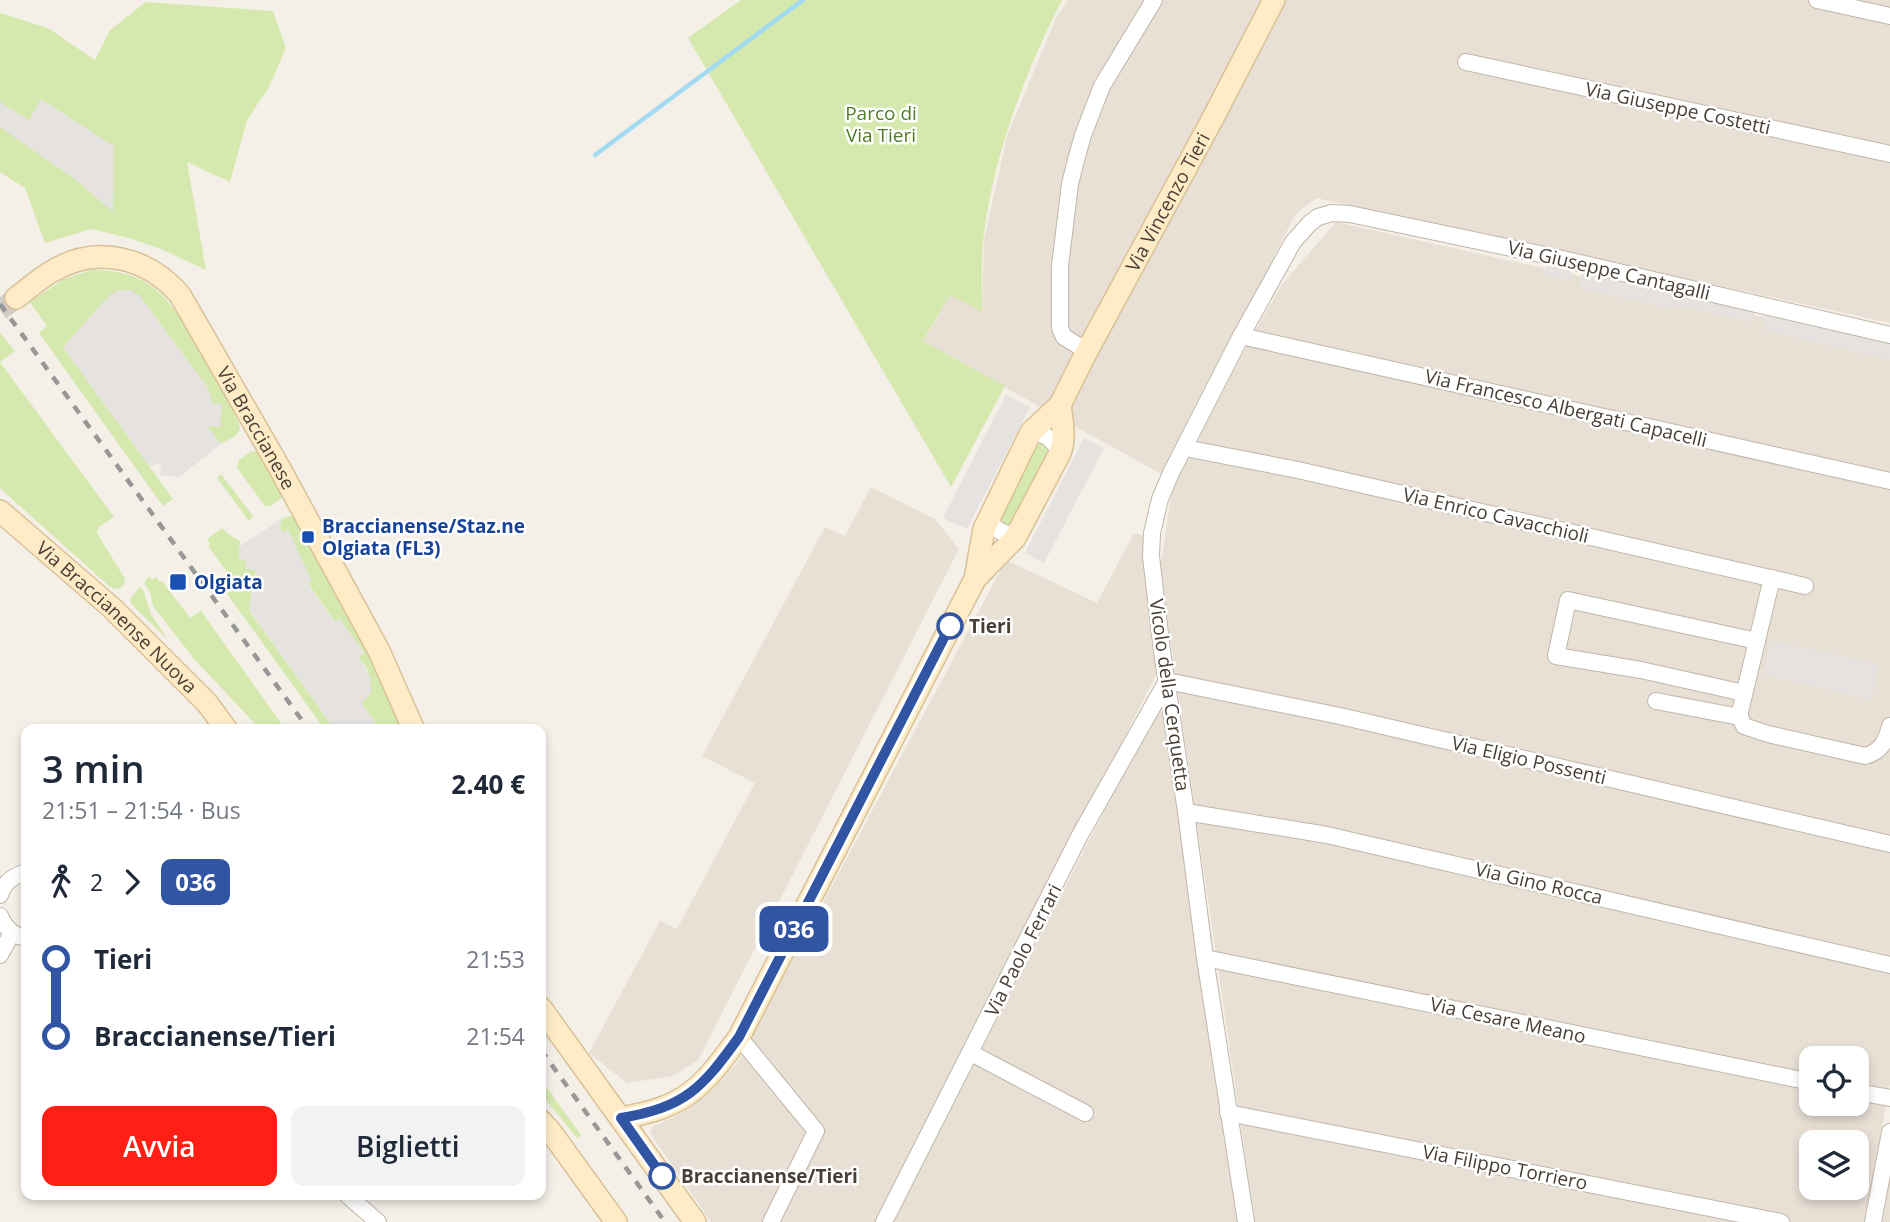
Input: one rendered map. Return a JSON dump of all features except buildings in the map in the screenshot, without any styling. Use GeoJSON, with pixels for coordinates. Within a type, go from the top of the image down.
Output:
{"type":"FeatureCollection","features":[{"type":"Feature","properties":{"kind":"street"},"geometry":{"type":"LineString","coordinates":[[1087,351],[1064,337],[1060,328],[1060,266],[1070,184],[1083,135],[1102,86],[1154,0]]}},
{"type":"Feature","properties":{"kind":"street","name":"Via Vincenzo Tieri"},"geometry":{"type":"LineString","coordinates":[[621,1118],[653,1111],[691,1093],[709,1077],[739,1037],[975,579],[982,537],[989,517],[1031,432],[1060,405],[1274,0]]}},
{"type":"Feature","properties":{"kind":"street"},"geometry":{"type":"LineString","coordinates":[[1817,0],[1890,16]]}},
{"type":"Feature","properties":{"kind":"street","name":"Via Giuseppe Costetti"},"geometry":{"type":"LineString","coordinates":[[1466,62],[1890,154]]}},
{"type":"Feature","properties":{"kind":"street","name":"Via Giuseppe Cantagalli"},"geometry":{"type":"LineString","coordinates":[[1327,214],[1350,214],[1554,257],[1890,335]]}},
{"type":"Feature","properties":{"kind":"street","name":"Vicolo della Cerquetta"},"geometry":{"type":"LineString","coordinates":[[1246,1222],[1205,958],[1167,681],[1151,556],[1152,533],[1160,499],[1241,335],[1293,242],[1310,223],[1327,214]]}},
{"type":"Feature","properties":{"kind":"street","name":"Via Braccianese"},"geometry":{"type":"LineString","coordinates":[[16,298],[59,268],[77,261],[101,257],[134,261],[174,288],[260,433],[379,651],[411,724]]}},
{"type":"Feature","properties":{"kind":"street","name":"Via Francesco Albergati Capacelli"},"geometry":{"type":"LineString","coordinates":[[1241,335],[1890,481]]}},
{"type":"Feature","properties":{"kind":"street","name":"Via Vincenzo Tieri"},"geometry":{"type":"LineString","coordinates":[[975,579],[1016,536],[1060,453],[1063,436],[1060,405]]}},
{"type":"Feature","properties":{"kind":"street"},"geometry":{"type":"LineString","coordinates":[[1031,432],[1050,438],[1060,453]]}},
{"type":"Feature","properties":{"kind":"street","name":"Via Enrico Cavacchioli"},"geometry":{"type":"LineString","coordinates":[[1185,448],[1312,474],[1805,586]]}},
{"type":"Feature","properties":{"kind":"street","name":"Via Braccianense Nuova"},"geometry":{"type":"LineString","coordinates":[[0,511],[112,608],[207,703],[223,724]]}},
{"type":"Feature","properties":{"kind":"street"},"geometry":{"type":"LineString","coordinates":[[989,517],[997,529],[1016,536]]}},
{"type":"Feature","properties":{"kind":"street"},"geometry":{"type":"LineString","coordinates":[[1772,578],[1744,693],[1740,717],[1744,726],[1865,756],[1875,753],[1883,744],[1890,726]]}},
{"type":"Feature","properties":{"kind":"street"},"geometry":{"type":"LineString","coordinates":[[1744,693],[1641,670],[1556,656],[1568,600],[1757,641]]}},
{"type":"Feature","properties":{"kind":"street","name":"Via Eligio Possenti"},"geometry":{"type":"LineString","coordinates":[[1167,681],[1353,719],[1890,844]]}},
{"type":"Feature","properties":{"kind":"street","name":"Via Paolo Ferrari"},"geometry":{"type":"LineString","coordinates":[[884,1222],[1080,835],[1167,681]]}},
{"type":"Feature","properties":{"kind":"street"},"geometry":{"type":"LineString","coordinates":[[1656,701],[1740,717]]}},
{"type":"Feature","properties":{"kind":"street","name":"Via Gino Rocca"},"geometry":{"type":"LineString","coordinates":[[1186,812],[1327,835],[1890,965]]}},
{"type":"Feature","properties":{"kind":"street"},"geometry":{"type":"LineString","coordinates":[[0,895],[8,882],[21,874]]}},
{"type":"Feature","properties":{"kind":"street"},"geometry":{"type":"LineString","coordinates":[[0,916],[4,924],[19,935],[0,955]]}},
{"type":"Feature","properties":{"kind":"street","name":"Via Cesare Meano"},"geometry":{"type":"LineString","coordinates":[[1205,958],[1799,1080]]}},
{"type":"Feature","properties":{"kind":"street"},"geometry":{"type":"LineString","coordinates":[[546,1015],[695,1222]]}},
{"type":"Feature","properties":{"kind":"street"},"geometry":{"type":"LineString","coordinates":[[739,1037],[816,1130],[771,1222]]}},
{"type":"Feature","properties":{"kind":"street"},"geometry":{"type":"LineString","coordinates":[[971,1053],[1085,1113]]}},
{"type":"Feature","properties":{"kind":"street"},"geometry":{"type":"LineString","coordinates":[[1869,1094],[1890,1098]]}},
{"type":"Feature","properties":{"kind":"street","name":"Via Filippo Torriero"},"geometry":{"type":"LineString","coordinates":[[1228,1112],[1781,1222]]}},
{"type":"Feature","properties":{"kind":"street"},"geometry":{"type":"LineString","coordinates":[[546,1126],[615,1222]]}},
{"type":"Feature","properties":{"kind":"street"},"geometry":{"type":"LineString","coordinates":[[1873,1222],[1890,1132]]}},
{"type":"Feature","properties":{"kind":"street"},"geometry":{"type":"LineString","coordinates":[[353,1200],[378,1222]]}},
{"type":"Feature","properties":{"kind":"shaded area"},"geometry":{"type":"Polygon","coordinates":[[[1068,0],[1890,0],[1890,323],[1316,198],[1295,215],[1163,475],[923,342],[950,295],[982,311],[984,240],[1007,136],[1056,18],[1068,0]]]}},
{"type":"Feature","properties":{"kind":"shaded area"},"geometry":{"type":"Polygon","coordinates":[[[41,99],[114,146],[113,212],[76,180],[0,127],[0,102],[29,120],[41,99]]]}},
{"type":"Feature","properties":{"kind":"shaded area"},"geometry":{"type":"Polygon","coordinates":[[[1336,222],[1890,345],[1890,1084],[1869,1195],[1869,1130],[1799,1130],[1799,1200],[1868,1200],[1864,1222],[1255,1222],[1160,570],[1172,488],[1283,283],[1336,222]]]}},
{"type":"Feature","properties":{"kind":"shaded area"},"geometry":{"type":"Polygon","coordinates":[[[1548,263],[1572,268],[1570,280],[1545,275],[1548,263]]]}},
{"type":"Feature","properties":{"kind":"shaded area"},"geometry":{"type":"Polygon","coordinates":[[[1583,270],[1755,310],[1752,322],[1675,305],[1674,309],[1579,288],[1583,270]]]}},
{"type":"Feature","properties":{"kind":"shaded area"},"geometry":{"type":"Polygon","coordinates":[[[125,290],[139,295],[208,388],[212,403],[222,404],[220,427],[208,427],[221,444],[179,477],[160,475],[161,462],[150,467],[63,347],[110,295],[125,290]]]}},
{"type":"Feature","properties":{"kind":"shaded area"},"geometry":{"type":"Polygon","coordinates":[[[1766,313],[1890,341],[1890,360],[1762,329],[1766,313]]]}},
{"type":"Feature","properties":{"kind":"shaded area"},"geometry":{"type":"Polygon","coordinates":[[[1006,395],[1030,407],[967,529],[943,518],[1006,395]]]}},
{"type":"Feature","properties":{"kind":"shaded area"},"geometry":{"type":"Polygon","coordinates":[[[1084,438],[1104,448],[1044,563],[1025,553],[1084,438]]]}},
{"type":"Feature","properties":{"kind":"shaded area"},"geometry":{"type":"Polygon","coordinates":[[[871,487],[935,519],[959,549],[698,1060],[673,1076],[627,1083],[589,1053],[660,921],[677,929],[755,783],[702,756],[825,527],[845,536],[871,487]]]}},
{"type":"Feature","properties":{"kind":"shaded area"},"geometry":{"type":"Polygon","coordinates":[[[283,518],[280,528],[282,532],[288,530],[312,581],[307,583],[334,622],[340,619],[364,653],[359,658],[370,676],[371,690],[361,703],[377,724],[331,724],[249,609],[256,570],[245,569],[246,560],[239,559],[240,546],[283,518]]]}},
{"type":"Feature","properties":{"kind":"shaded area"},"geometry":{"type":"Polygon","coordinates":[[[1134,533],[1142,535],[1158,671],[879,1222],[711,1222],[650,1133],[654,1126],[682,1113],[707,1095],[738,1062],[1006,560],[1097,603],[1134,533]]]}},
{"type":"Feature","properties":{"kind":"shaded area"},"geometry":{"type":"Polygon","coordinates":[[[1771,641],[1879,664],[1872,700],[1764,675],[1771,641]]]}},
{"type":"Feature","properties":{"kind":"shaded area"},"geometry":{"type":"Polygon","coordinates":[[[1163,697],[1239,1222],[893,1222],[1163,697]]]}},
{"type":"Feature","properties":{"kind":"shaded area"},"geometry":{"type":"Polygon","coordinates":[[[1890,1173],[1890,1222],[1881,1222],[1890,1173]]]}},
{"type":"Feature","properties":{"kind":"green space","name":"Parco di Via Tieri"},"geometry":{"type":"Polygon","coordinates":[[[741,0],[1062,0],[1023,87],[994,179],[983,242],[982,312],[950,295],[923,341],[1005,386],[951,487],[688,38],[741,0]]]}},
{"type":"Feature","properties":{"kind":"green space"},"geometry":{"type":"Polygon","coordinates":[[[146,2],[273,11],[286,48],[269,87],[247,120],[230,182],[187,162],[206,270],[161,249],[91,229],[45,243],[25,188],[0,172],[0,13],[48,28],[95,60],[110,30],[146,2]]]}},
{"type":"Feature","properties":{"kind":"green space"},"geometry":{"type":"Polygon","coordinates":[[[91,270],[114,271],[133,276],[161,295],[183,323],[240,426],[236,435],[221,444],[208,428],[212,403],[208,388],[139,295],[120,290],[110,295],[63,347],[173,499],[163,506],[39,333],[47,326],[30,302],[64,279],[91,270]]]}},
{"type":"Feature","properties":{"kind":"green space"},"geometry":{"type":"Polygon","coordinates":[[[0,333],[15,351],[0,362],[0,333]]]}},
{"type":"Feature","properties":{"kind":"green space"},"geometry":{"type":"Polygon","coordinates":[[[0,362],[114,517],[99,527],[97,533],[124,577],[125,583],[121,588],[114,589],[109,586],[0,488],[0,362]]]}},
{"type":"Feature","properties":{"kind":"green space"},"geometry":{"type":"Polygon","coordinates":[[[1042,441],[1051,448],[1010,525],[1004,524],[999,516],[1038,442],[1042,441]]]}},
{"type":"Feature","properties":{"kind":"green space"},"geometry":{"type":"Polygon","coordinates":[[[252,451],[258,452],[283,493],[283,497],[271,506],[265,506],[237,468],[239,460],[252,451]]]}},
{"type":"Feature","properties":{"kind":"green space"},"geometry":{"type":"Polygon","coordinates":[[[221,474],[253,516],[249,521],[217,478],[221,474]]]}},
{"type":"Feature","properties":{"kind":"green space"},"geometry":{"type":"Polygon","coordinates":[[[283,518],[296,518],[371,652],[403,724],[377,724],[361,703],[368,670],[339,619],[335,622],[307,582],[311,581],[288,530],[282,532],[280,525],[283,518]]]}},
{"type":"Feature","properties":{"kind":"green space"},"geometry":{"type":"Polygon","coordinates":[[[222,528],[240,541],[239,559],[246,560],[256,569],[249,610],[331,724],[321,724],[225,591],[235,583],[208,546],[210,544],[207,539],[222,528]]]}},
{"type":"Feature","properties":{"kind":"green space"},"geometry":{"type":"Polygon","coordinates":[[[149,576],[152,580],[156,577],[162,581],[190,618],[201,611],[282,724],[255,724],[195,660],[153,606],[150,592],[144,583],[149,576]]]}},
{"type":"Feature","properties":{"kind":"green space"},"geometry":{"type":"Polygon","coordinates":[[[140,587],[151,614],[168,640],[131,604],[130,599],[140,587]]]}},
{"type":"Feature","properties":{"kind":"green space"},"geometry":{"type":"Polygon","coordinates":[[[546,1087],[581,1135],[577,1138],[546,1100],[546,1087]]]}},
{"type":"Feature","properties":{"kind":"waterway"},"geometry":{"type":"LineString","coordinates":[[595,155],[803,0]]}},
{"type":"Feature","properties":{"kind":"tunnel"},"geometry":{"type":"LineString","coordinates":[[0,310],[16,298]]}},
{"type":"Feature","properties":{"kind":"railway"},"geometry":{"type":"LineString","coordinates":[[0,304],[305,724]]}},
{"type":"Feature","properties":{"kind":"railway"},"geometry":{"type":"LineString","coordinates":[[546,1057],[665,1222]]}},
{"type":"Feature","properties":{"kind":"bus line","name":"036"},"geometry":{"type":"LineString","coordinates":[[662,1176],[621,1118],[653,1111],[691,1093],[716,1069],[739,1037],[950,626]]}},
{"type":"Feature","properties":{"kind":"place","name":"Braccianense/Staz.ne Olgiata (FL3)"},"geometry":{"type":"Point","coordinates":[308,537]}},
{"type":"Feature","properties":{"kind":"place","name":"Olgiata"},"geometry":{"type":"Point","coordinates":[178,582]}},
{"type":"Feature","properties":{"kind":"place","name":"Tieri"},"geometry":{"type":"Point","coordinates":[950,626]}},
{"type":"Feature","properties":{"kind":"place","name":"Braccianense/Tieri"},"geometry":{"type":"Point","coordinates":[662,1176]}}]}
